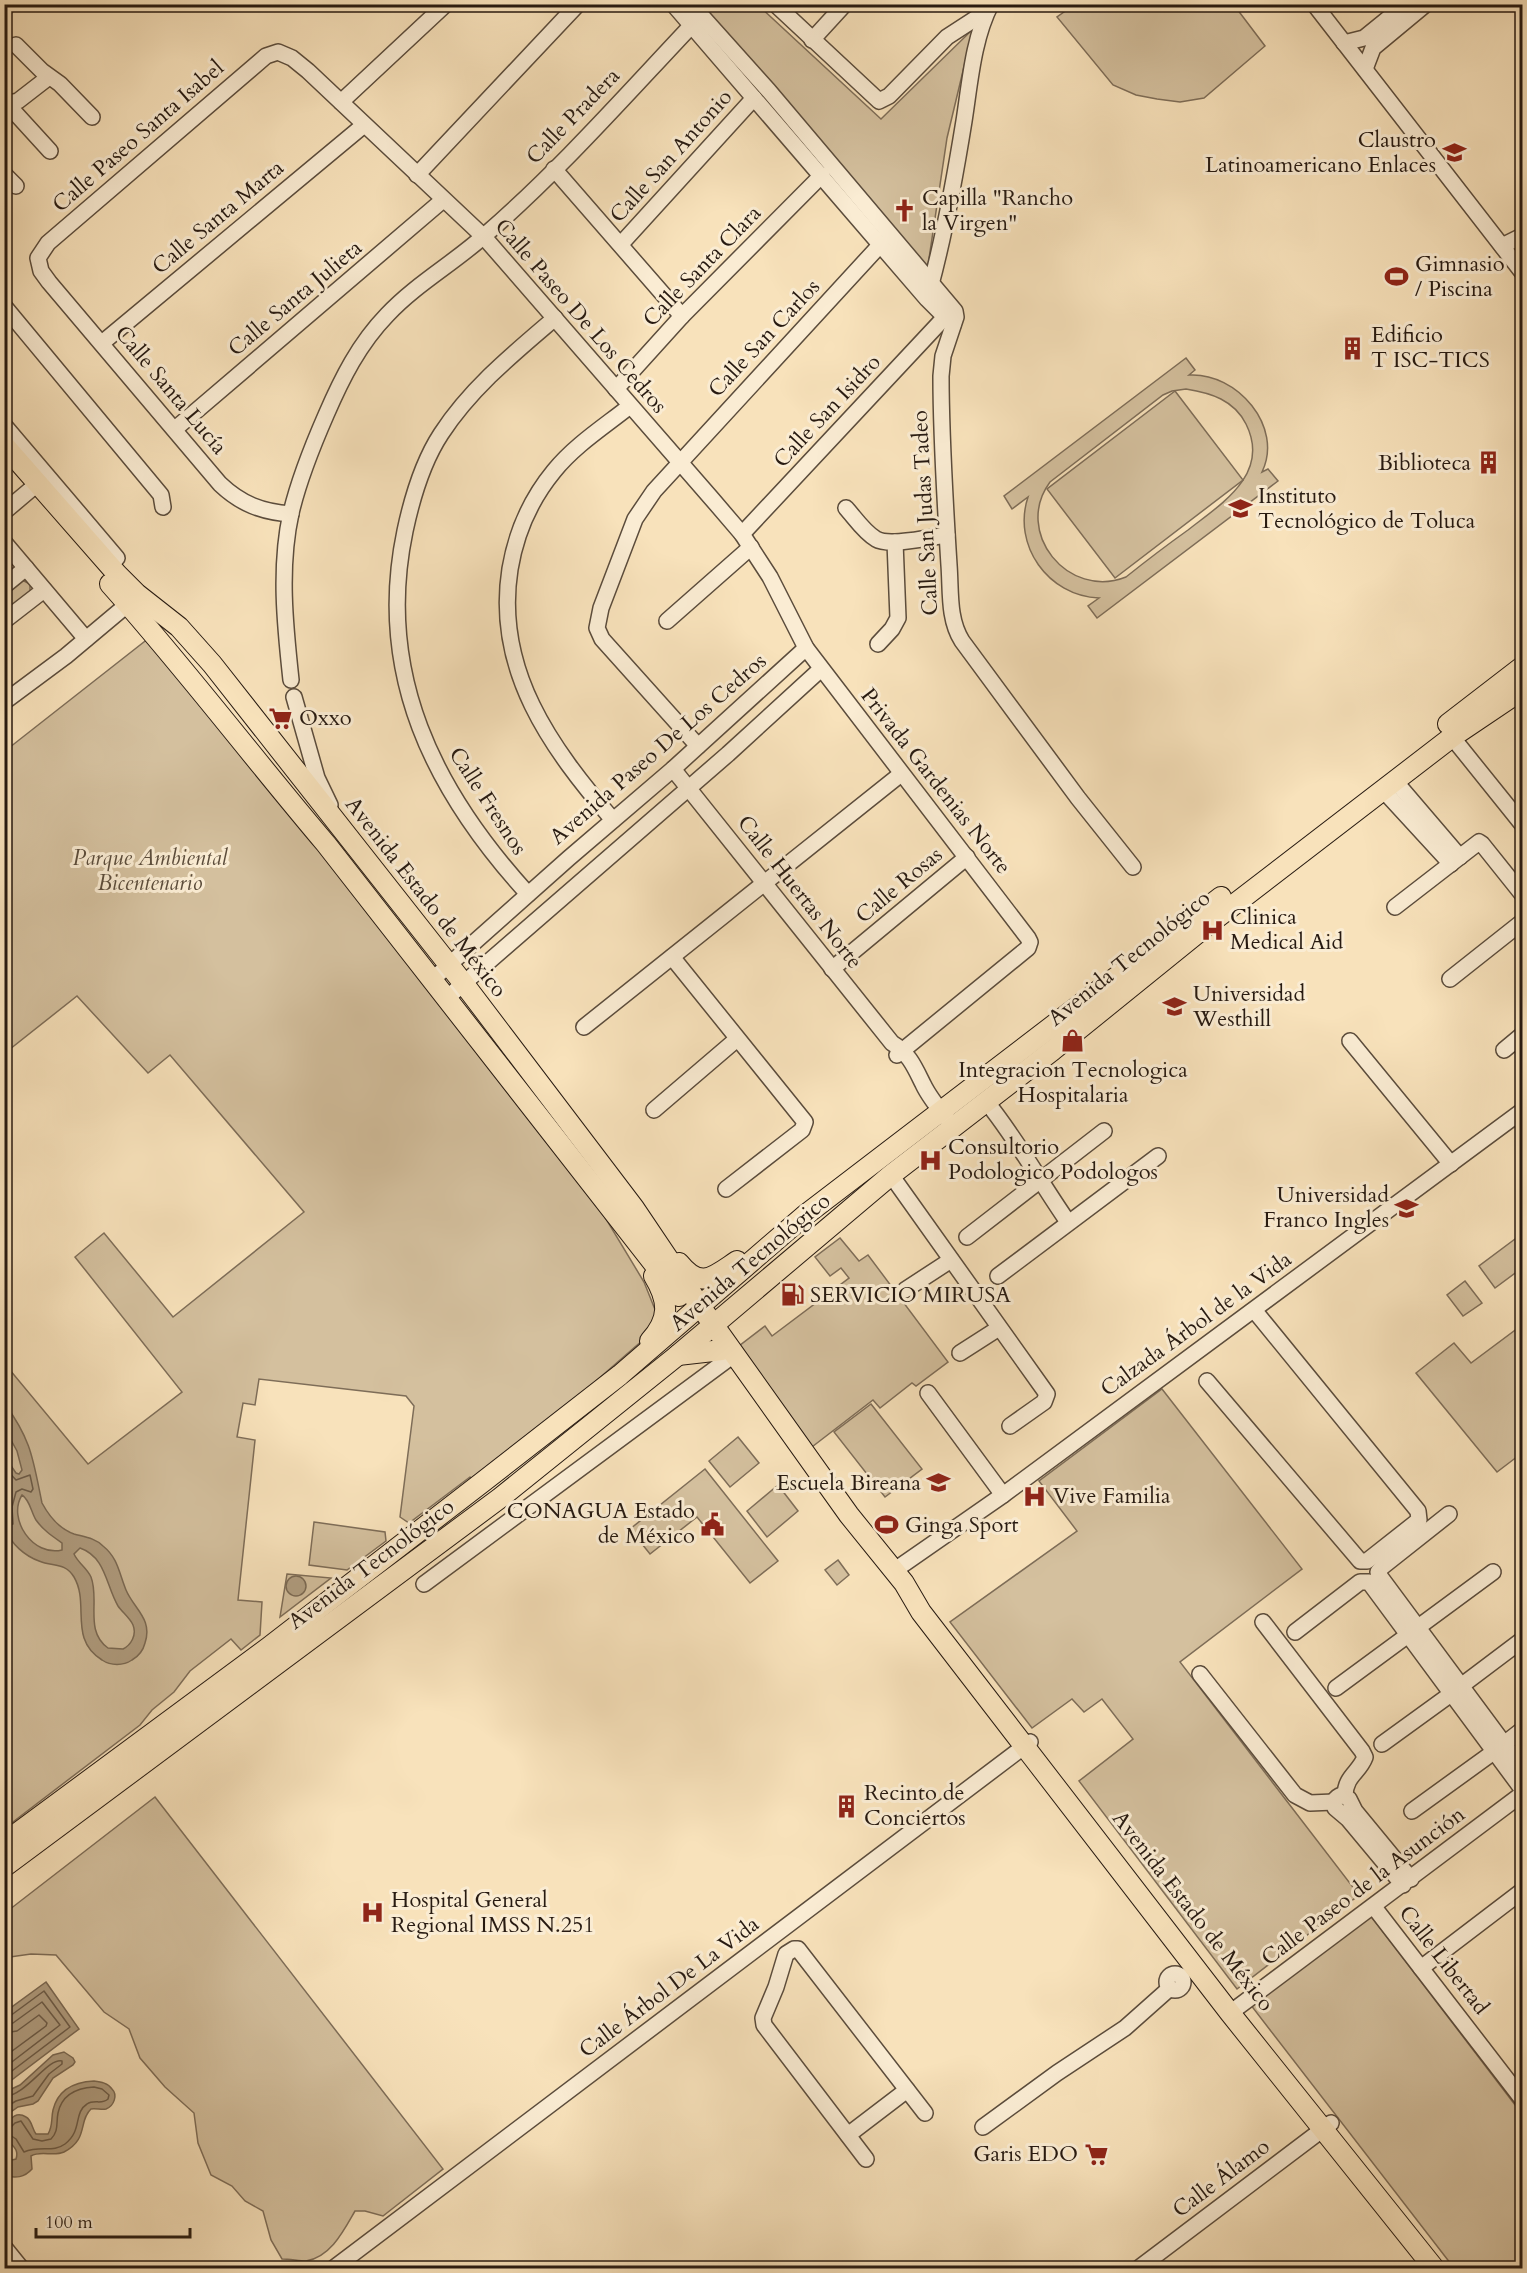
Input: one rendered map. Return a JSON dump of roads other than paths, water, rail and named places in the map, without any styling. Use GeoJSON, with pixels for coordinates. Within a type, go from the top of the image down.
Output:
{"type":"FeatureCollection","features":[{"type":"Feature","properties":{"kind":"main road","name":"Avenida Estado de México"},"geometry":{"type":"LineString","coordinates":[[4,446],[117,574],[137,594],[179,627],[212,664],[465,984],[634,1208],[696,1310]]}},
{"type":"Feature","properties":{"kind":"main road","name":"Avenida Estado de México"},"geometry":{"type":"LineString","coordinates":[[4,461],[216,708],[448,997],[623,1225],[710,1327],[774,1409],[849,1515],[899,1576],[921,1612],[1150,1898],[1234,2010],[1444,2268]]}},
{"type":"Feature","properties":{"kind":"main road","name":"Avenida Tecnológico"},"geometry":{"type":"LineString","coordinates":[[4,1843],[269,1647],[620,1375],[804,1216],[947,1119],[1522,667]]}},
{"type":"Feature","properties":{"kind":"main road","name":"Avenida Tecnológico"},"geometry":{"type":"LineString","coordinates":[[4,1867],[447,1538],[678,1354],[891,1175],[947,1119],[985,1101],[1053,1050],[1302,851],[1394,790],[1452,737],[1522,690]]}},
{"type":"Feature","properties":{"kind":"main road"},"geometry":{"type":"LineString","coordinates":[[370,900],[379,900],[390,890]]}},
{"type":"Feature","properties":{"kind":"main road"},"geometry":{"type":"LineString","coordinates":[[385,919],[394,912],[405,910]]}},
{"type":"Feature","properties":{"kind":"main road"},"geometry":{"type":"LineString","coordinates":[[634,1208],[685,1270],[703,1280],[714,1276],[778,1230],[804,1216]]}},
{"type":"Feature","properties":{"kind":"main road"},"geometry":{"type":"LineString","coordinates":[[620,1375],[658,1333],[666,1317],[666,1306],[659,1284],[623,1225]]}},
{"type":"Feature","properties":{"kind":"main road"},"geometry":{"type":"LineString","coordinates":[[678,1354],[729,1354]]}},
{"type":"Feature","properties":{"kind":"main road","name":"Avenida Estado de México"},"geometry":{"type":"LineString","coordinates":[[1027,1744],[1182,1978],[1234,2010]]}},
{"type":"Feature","properties":{"kind":"main road","name":"Avenida Estado de México"},"geometry":{"type":"LineString","coordinates":[[1327,2126],[1434,2268]]}},
{"type":"Feature","properties":{"kind":"street"},"geometry":{"type":"LineString","coordinates":[[4,9],[9,4]]}},
{"type":"Feature","properties":{"kind":"street"},"geometry":{"type":"LineString","coordinates":[[341,102],[446,4]]}},
{"type":"Feature","properties":{"kind":"street"},"geometry":{"type":"LineString","coordinates":[[417,175],[578,4]]}},
{"type":"Feature","properties":{"kind":"street"},"geometry":{"type":"LineString","coordinates":[[674,4],[927,299],[951,319]]}},
{"type":"Feature","properties":{"kind":"street"},"geometry":{"type":"LineString","coordinates":[[692,4],[932,282],[950,304],[951,319]]}},
{"type":"Feature","properties":{"kind":"street"},"geometry":{"type":"LineString","coordinates":[[775,4],[879,101],[889,96],[947,37],[989,8]]}},
{"type":"Feature","properties":{"kind":"street"},"geometry":{"type":"LineString","coordinates":[[812,40],[845,4]]}},
{"type":"Feature","properties":{"kind":"street"},"geometry":{"type":"LineString","coordinates":[[1314,4],[1502,246],[1522,268]]}},
{"type":"Feature","properties":{"kind":"street"},"geometry":{"type":"LineString","coordinates":[[1344,43],[1364,38],[1406,4]]}},
{"type":"Feature","properties":{"kind":"street"},"geometry":{"type":"LineString","coordinates":[[1365,69],[1372,48],[1426,4]]}},
{"type":"Feature","properties":{"kind":"street"},"geometry":{"type":"LineString","coordinates":[[927,299],[948,211],[973,65],[989,8]]}},
{"type":"Feature","properties":{"kind":"street","name":"Calle Pradera"},"geometry":{"type":"LineString","coordinates":[[291,680],[284,594],[291,514],[312,446],[337,387],[359,349],[385,316],[403,298],[484,237],[554,169],[692,25]]}},
{"type":"Feature","properties":{"kind":"street"},"geometry":{"type":"LineString","coordinates":[[16,45],[49,77],[60,84],[92,117]]}},
{"type":"Feature","properties":{"kind":"street","name":"Calle Paseo De Los Cedros"},"geometry":{"type":"LineString","coordinates":[[278,52],[292,58],[341,102],[484,237],[746,541],[775,586],[806,648]]}},
{"type":"Feature","properties":{"kind":"street","name":"Calle Paseo Santa Isabel"},"geometry":{"type":"LineString","coordinates":[[39,264],[41,252],[56,236],[266,56],[278,52]]}},
{"type":"Feature","properties":{"kind":"street"},"geometry":{"type":"LineString","coordinates":[[49,77],[27,96],[6,104],[51,151]]}},
{"type":"Feature","properties":{"kind":"street","name":"Calle San Antonio"},"geometry":{"type":"LineString","coordinates":[[621,244],[754,98]]}},
{"type":"Feature","properties":{"kind":"street","name":"Calle Santa Marta"},"geometry":{"type":"LineString","coordinates":[[102,343],[364,125]]}},
{"type":"Feature","properties":{"kind":"street"},"geometry":{"type":"LineString","coordinates":[[554,169],[682,316]]}},
{"type":"Feature","properties":{"kind":"street"},"geometry":{"type":"LineString","coordinates":[[4,174],[16,186]]}},
{"type":"Feature","properties":{"kind":"street","name":"Calle Santa Clara"},"geometry":{"type":"LineString","coordinates":[[616,389],[682,316],[822,175]]}},
{"type":"Feature","properties":{"kind":"street","name":"Calle Santa Julieta"},"geometry":{"type":"LineString","coordinates":[[176,429],[444,200]]}},
{"type":"Feature","properties":{"kind":"street"},"geometry":{"type":"LineString","coordinates":[[1502,246],[1522,236]]}},
{"type":"Feature","properties":{"kind":"street","name":"Calle San Carlos"},"geometry":{"type":"LineString","coordinates":[[698,746],[610,649],[597,628],[601,608],[635,519],[654,491],[881,244]]}},
{"type":"Feature","properties":{"kind":"street","name":"Calle Santa Lucía"},"geometry":{"type":"LineString","coordinates":[[39,264],[49,282],[176,429],[220,484],[237,499],[261,510],[291,514]]}},
{"type":"Feature","properties":{"kind":"street"},"geometry":{"type":"LineString","coordinates":[[4,306],[161,495],[163,507]]}},
{"type":"Feature","properties":{"kind":"street","name":"Calle Fresnos"},"geometry":{"type":"LineString","coordinates":[[528,894],[503,867],[448,790],[424,742],[411,705],[399,648],[397,592],[401,551],[410,511],[419,478],[439,436],[459,408],[486,380],[555,318]]}},
{"type":"Feature","properties":{"kind":"street","name":"Calle San Judas Tadeo"},"geometry":{"type":"LineString","coordinates":[[951,319],[941,376],[951,608],[955,627],[1078,798],[1133,867]]}},
{"type":"Feature","properties":{"kind":"street","name":"Calle San Isidro"},"geometry":{"type":"LineString","coordinates":[[667,621],[746,541],[951,319]]}},
{"type":"Feature","properties":{"kind":"street"},"geometry":{"type":"LineString","coordinates":[[613,820],[581,783],[557,750],[534,710],[521,682],[506,610],[513,548],[526,515],[538,494],[555,469],[630,406]]}},
{"type":"Feature","properties":{"kind":"street"},"geometry":{"type":"LineString","coordinates":[[4,425],[117,558]]}},
{"type":"Feature","properties":{"kind":"street"},"geometry":{"type":"LineString","coordinates":[[4,499],[27,487]]}},
{"type":"Feature","properties":{"kind":"street"},"geometry":{"type":"LineString","coordinates":[[4,512],[27,487]]}},
{"type":"Feature","properties":{"kind":"street"},"geometry":{"type":"LineString","coordinates":[[846,508],[876,539],[884,542],[947,536]]}},
{"type":"Feature","properties":{"kind":"street"},"geometry":{"type":"LineString","coordinates":[[4,542],[86,639]]}},
{"type":"Feature","properties":{"kind":"street"},"geometry":{"type":"LineString","coordinates":[[878,644],[896,624],[898,618],[895,542]]}},
{"type":"Feature","properties":{"kind":"street"},"geometry":{"type":"LineString","coordinates":[[4,586],[26,568]]}},
{"type":"Feature","properties":{"kind":"street"},"geometry":{"type":"LineString","coordinates":[[4,621],[44,590]]}},
{"type":"Feature","properties":{"kind":"street"},"geometry":{"type":"LineString","coordinates":[[4,702],[128,604]]}},
{"type":"Feature","properties":{"kind":"street","name":"Avenida Paseo De Los Cedros"},"geometry":{"type":"LineString","coordinates":[[433,979],[673,769],[806,648]]}},
{"type":"Feature","properties":{"kind":"street","name":"Privada Gardenias Norte"},"geometry":{"type":"LineString","coordinates":[[806,648],[1030,942],[1026,950],[897,1049]]}},
{"type":"Feature","properties":{"kind":"street"},"geometry":{"type":"LineString","coordinates":[[448,997],[822,669]]}},
{"type":"Feature","properties":{"kind":"street"},"geometry":{"type":"LineString","coordinates":[[294,697],[317,778],[337,821]]}},
{"type":"Feature","properties":{"kind":"street"},"geometry":{"type":"LineString","coordinates":[[1452,737],[1522,824]]}},
{"type":"Feature","properties":{"kind":"street","name":"Calle Huertas Norte"},"geometry":{"type":"LineString","coordinates":[[673,769],[897,1049],[916,1079],[922,1082],[947,1119]]}},
{"type":"Feature","properties":{"kind":"street"},"geometry":{"type":"LineString","coordinates":[[584,1026],[901,774]]}},
{"type":"Feature","properties":{"kind":"street"},"geometry":{"type":"LineString","coordinates":[[1394,790],[1455,860]]}},
{"type":"Feature","properties":{"kind":"street"},"geometry":{"type":"LineString","coordinates":[[1395,907],[1479,843],[1522,894]]}},
{"type":"Feature","properties":{"kind":"street","name":"Calle Rosas"},"geometry":{"type":"LineString","coordinates":[[832,969],[967,857]]}},
{"type":"Feature","properties":{"kind":"street"},"geometry":{"type":"LineString","coordinates":[[1450,979],[1522,922]]}},
{"type":"Feature","properties":{"kind":"street"},"geometry":{"type":"LineString","coordinates":[[672,957],[805,1124],[802,1130],[726,1189]]}},
{"type":"Feature","properties":{"kind":"street"},"geometry":{"type":"LineString","coordinates":[[1504,1050],[1522,1035]]}},
{"type":"Feature","properties":{"kind":"street"},"geometry":{"type":"LineString","coordinates":[[654,1110],[737,1039]]}},
{"type":"Feature","properties":{"kind":"street"},"geometry":{"type":"LineString","coordinates":[[1350,1041],[1451,1164]]}},
{"type":"Feature","properties":{"kind":"street"},"geometry":{"type":"LineString","coordinates":[[985,1101],[1016,1140],[1068,1222]]}},
{"type":"Feature","properties":{"kind":"street","name":"Calzada Árbol de la Vida"},"geometry":{"type":"LineString","coordinates":[[899,1576],[1003,1495],[1522,1112]]}},
{"type":"Feature","properties":{"kind":"street"},"geometry":{"type":"LineString","coordinates":[[967,1237],[1104,1131]]}},
{"type":"Feature","properties":{"kind":"street"},"geometry":{"type":"LineString","coordinates":[[998,1276],[1158,1156]]}},
{"type":"Feature","properties":{"kind":"street"},"geometry":{"type":"LineString","coordinates":[[891,1175],[1047,1394],[1044,1402],[1010,1426]]}},
{"type":"Feature","properties":{"kind":"street"},"geometry":{"type":"LineString","coordinates":[[905,1290],[951,1260]]}},
{"type":"Feature","properties":{"kind":"street"},"geometry":{"type":"LineString","coordinates":[[1207,1381],[1360,1560],[1367,1561],[1417,1523],[1418,1511],[1254,1310]]}},
{"type":"Feature","properties":{"kind":"street"},"geometry":{"type":"LineString","coordinates":[[960,1353],[999,1328]]}},
{"type":"Feature","properties":{"kind":"street"},"geometry":{"type":"LineString","coordinates":[[424,1584],[729,1354]]}},
{"type":"Feature","properties":{"kind":"street"},"geometry":{"type":"LineString","coordinates":[[928,1393],[1003,1495]]}},
{"type":"Feature","properties":{"kind":"street"},"geometry":{"type":"LineString","coordinates":[[1412,1632],[1378,1572],[1449,1514]]}},
{"type":"Feature","properties":{"kind":"street"},"geometry":{"type":"LineString","coordinates":[[1336,1688],[1493,1572]]}},
{"type":"Feature","properties":{"kind":"street"},"geometry":{"type":"LineString","coordinates":[[1295,1632],[1360,1582],[1365,1581],[1372,1585],[1412,1632],[1500,1748],[1522,1768]]}},
{"type":"Feature","properties":{"kind":"street"},"geometry":{"type":"LineString","coordinates":[[1263,1622],[1365,1757],[1347,1781],[1337,1810],[1407,1882]]}},
{"type":"Feature","properties":{"kind":"street"},"geometry":{"type":"LineString","coordinates":[[1382,1744],[1522,1640]]}},
{"type":"Feature","properties":{"kind":"street"},"geometry":{"type":"LineString","coordinates":[[1200,1674],[1295,1795],[1310,1803],[1339,1799]]}},
{"type":"Feature","properties":{"kind":"street"},"geometry":{"type":"LineString","coordinates":[[1412,1811],[1522,1731]]}},
{"type":"Feature","properties":{"kind":"street","name":"Calle Árbol De La Vida"},"geometry":{"type":"LineString","coordinates":[[334,2268],[1027,1744]]}},
{"type":"Feature","properties":{"kind":"street"},"geometry":{"type":"LineString","coordinates":[[1500,1748],[1522,1792]]}},
{"type":"Feature","properties":{"kind":"street","name":"Calle Paseo de la Asunción"},"geometry":{"type":"LineString","coordinates":[[1234,2010],[1374,1907],[1522,1792]]}},
{"type":"Feature","properties":{"kind":"street"},"geometry":{"type":"LineString","coordinates":[[1421,1968],[1522,1891]]}},
{"type":"Feature","properties":{"kind":"street","name":"Calle Libertad"},"geometry":{"type":"LineString","coordinates":[[1374,1907],[1520,2090]]}},
{"type":"Feature","properties":{"kind":"street"},"geometry":{"type":"LineString","coordinates":[[773,1937],[786,1954]]}},
{"type":"Feature","properties":{"kind":"street"},"geometry":{"type":"LineString","coordinates":[[866,2158],[764,2025],[764,2018],[786,1954],[798,1949],[925,2113]]}},
{"type":"Feature","properties":{"kind":"street"},"geometry":{"type":"LineString","coordinates":[[983,2127],[1057,2073],[1125,2028],[1182,1978]]}},
{"type":"Feature","properties":{"kind":"street"},"geometry":{"type":"LineString","coordinates":[[848,2135],[907,2090]]}},
{"type":"Feature","properties":{"kind":"street","name":"Calle Álamo"},"geometry":{"type":"LineString","coordinates":[[1139,2268],[1327,2126]]}},
{"type":"Feature","properties":{"kind":"street"},"geometry":{"type":"LineString","coordinates":[[4,2247],[21,2268]]}},
{"type":"Feature","properties":{"kind":"water"},"geometry":{"type":"Polygon","coordinates":[[[5,1404],[26,1440],[42,1503],[48,1513],[55,1522],[69,1532],[100,1543],[115,1561],[129,1597],[142,1615],[147,1627],[143,1648],[139,1655],[128,1662],[109,1663],[92,1652],[82,1632],[78,1587],[70,1572],[63,1567],[34,1559],[19,1549],[8,1535],[4,1521],[5,1457],[16,1473],[19,1474],[22,1470],[17,1451],[5,1429],[5,1404]],[[22,1495],[18,1505],[18,1515],[20,1525],[26,1534],[41,1548],[51,1551],[62,1550],[62,1543],[39,1524],[22,1495]],[[80,1548],[74,1554],[91,1577],[96,1633],[108,1648],[123,1649],[132,1639],[133,1625],[118,1606],[100,1565],[89,1552],[80,1548]]]}},
{"type":"Feature","properties":{"kind":"water"},"geometry":{"type":"Polygon","coordinates":[[[296,1576],[303,1579],[306,1586],[303,1593],[296,1596],[289,1593],[286,1586],[289,1579],[296,1576]]]}},
{"type":"Feature","properties":{"kind":"water"},"geometry":{"type":"Polygon","coordinates":[[[46,1982],[79,2029],[5,2085],[5,2012],[46,1982]]]}},
{"type":"Feature","properties":{"kind":"water"},"geometry":{"type":"Polygon","coordinates":[[[64,2052],[73,2058],[75,2062],[73,2065],[53,2078],[38,2101],[18,2107],[5,2116],[5,2092],[20,2085],[53,2055],[64,2052]]]}},
{"type":"Feature","properties":{"kind":"water"},"geometry":{"type":"Polygon","coordinates":[[[94,2081],[102,2082],[110,2087],[114,2091],[114,2100],[106,2109],[91,2109],[87,2114],[80,2136],[72,2147],[56,2154],[35,2154],[31,2156],[32,2169],[29,2172],[20,2177],[5,2176],[5,2155],[12,2160],[16,2159],[17,2155],[5,2136],[10,2120],[21,2115],[30,2120],[36,2134],[48,2134],[55,2103],[63,2092],[74,2085],[94,2081]]]}},
{"type":"Feature","properties":{"kind":"place","name":"Claustro Latinoamericano Enlaces"},"geometry":{"type":"Point","coordinates":[1454,153]}},
{"type":"Feature","properties":{"kind":"place","name":"Capilla \"Rancho la Virgen\""},"geometry":{"type":"Point","coordinates":[904,211]}},
{"type":"Feature","properties":{"kind":"place","name":"Gimnasio / Piscina"},"geometry":{"type":"Point","coordinates":[1397,277]}},
{"type":"Feature","properties":{"kind":"place","name":"Edificio T ISC-TICS"},"geometry":{"type":"Point","coordinates":[1353,348]}},
{"type":"Feature","properties":{"kind":"place","name":"Biblioteca"},"geometry":{"type":"Point","coordinates":[1489,463]}},
{"type":"Feature","properties":{"kind":"place","name":"Instituto Tecnológico de Toluca"},"geometry":{"type":"Point","coordinates":[1240,509]}},
{"type":"Feature","properties":{"kind":"place","name":"Oxxo"},"geometry":{"type":"Point","coordinates":[281,718]}},
{"type":"Feature","properties":{"kind":"place","name":"Clinica Medical Aid"},"geometry":{"type":"Point","coordinates":[1212,930]}},
{"type":"Feature","properties":{"kind":"place","name":"Universidad Westhill"},"geometry":{"type":"Point","coordinates":[1175,1007]}},
{"type":"Feature","properties":{"kind":"place","name":"Integracion Tecnologica Hospitalaria"},"geometry":{"type":"Point","coordinates":[1073,1041]}},
{"type":"Feature","properties":{"kind":"place","name":"Consultorio Podologico Podologos"},"geometry":{"type":"Point","coordinates":[930,1160]}},
{"type":"Feature","properties":{"kind":"place","name":"Universidad Franco Ingles"},"geometry":{"type":"Point","coordinates":[1407,1208]}},
{"type":"Feature","properties":{"kind":"place","name":"SERVICIO MIRUSA"},"geometry":{"type":"Point","coordinates":[792,1295]}},
{"type":"Feature","properties":{"kind":"place","name":"Escuela Bireana"},"geometry":{"type":"Point","coordinates":[939,1483]}},
{"type":"Feature","properties":{"kind":"place","name":"Vive Familia"},"geometry":{"type":"Point","coordinates":[1035,1496]}},
{"type":"Feature","properties":{"kind":"place","name":"CONAGUA Estado de México"},"geometry":{"type":"Point","coordinates":[713,1524]}},
{"type":"Feature","properties":{"kind":"place","name":"Ginga Sport"},"geometry":{"type":"Point","coordinates":[887,1525]}},
{"type":"Feature","properties":{"kind":"place","name":"Recinto de Conciertos"},"geometry":{"type":"Point","coordinates":[846,1806]}},
{"type":"Feature","properties":{"kind":"place","name":"Hospital General Regional IMSS N.251"},"geometry":{"type":"Point","coordinates":[373,1913]}},
{"type":"Feature","properties":{"kind":"place","name":"Garis EDO"},"geometry":{"type":"Point","coordinates":[1096,2154]}},
{"type":"Feature","properties":{"kind":"park label","name":"Parque Ambiental Bicentenario"},"geometry":{"type":"Point","coordinates":[150,870]}}]}
